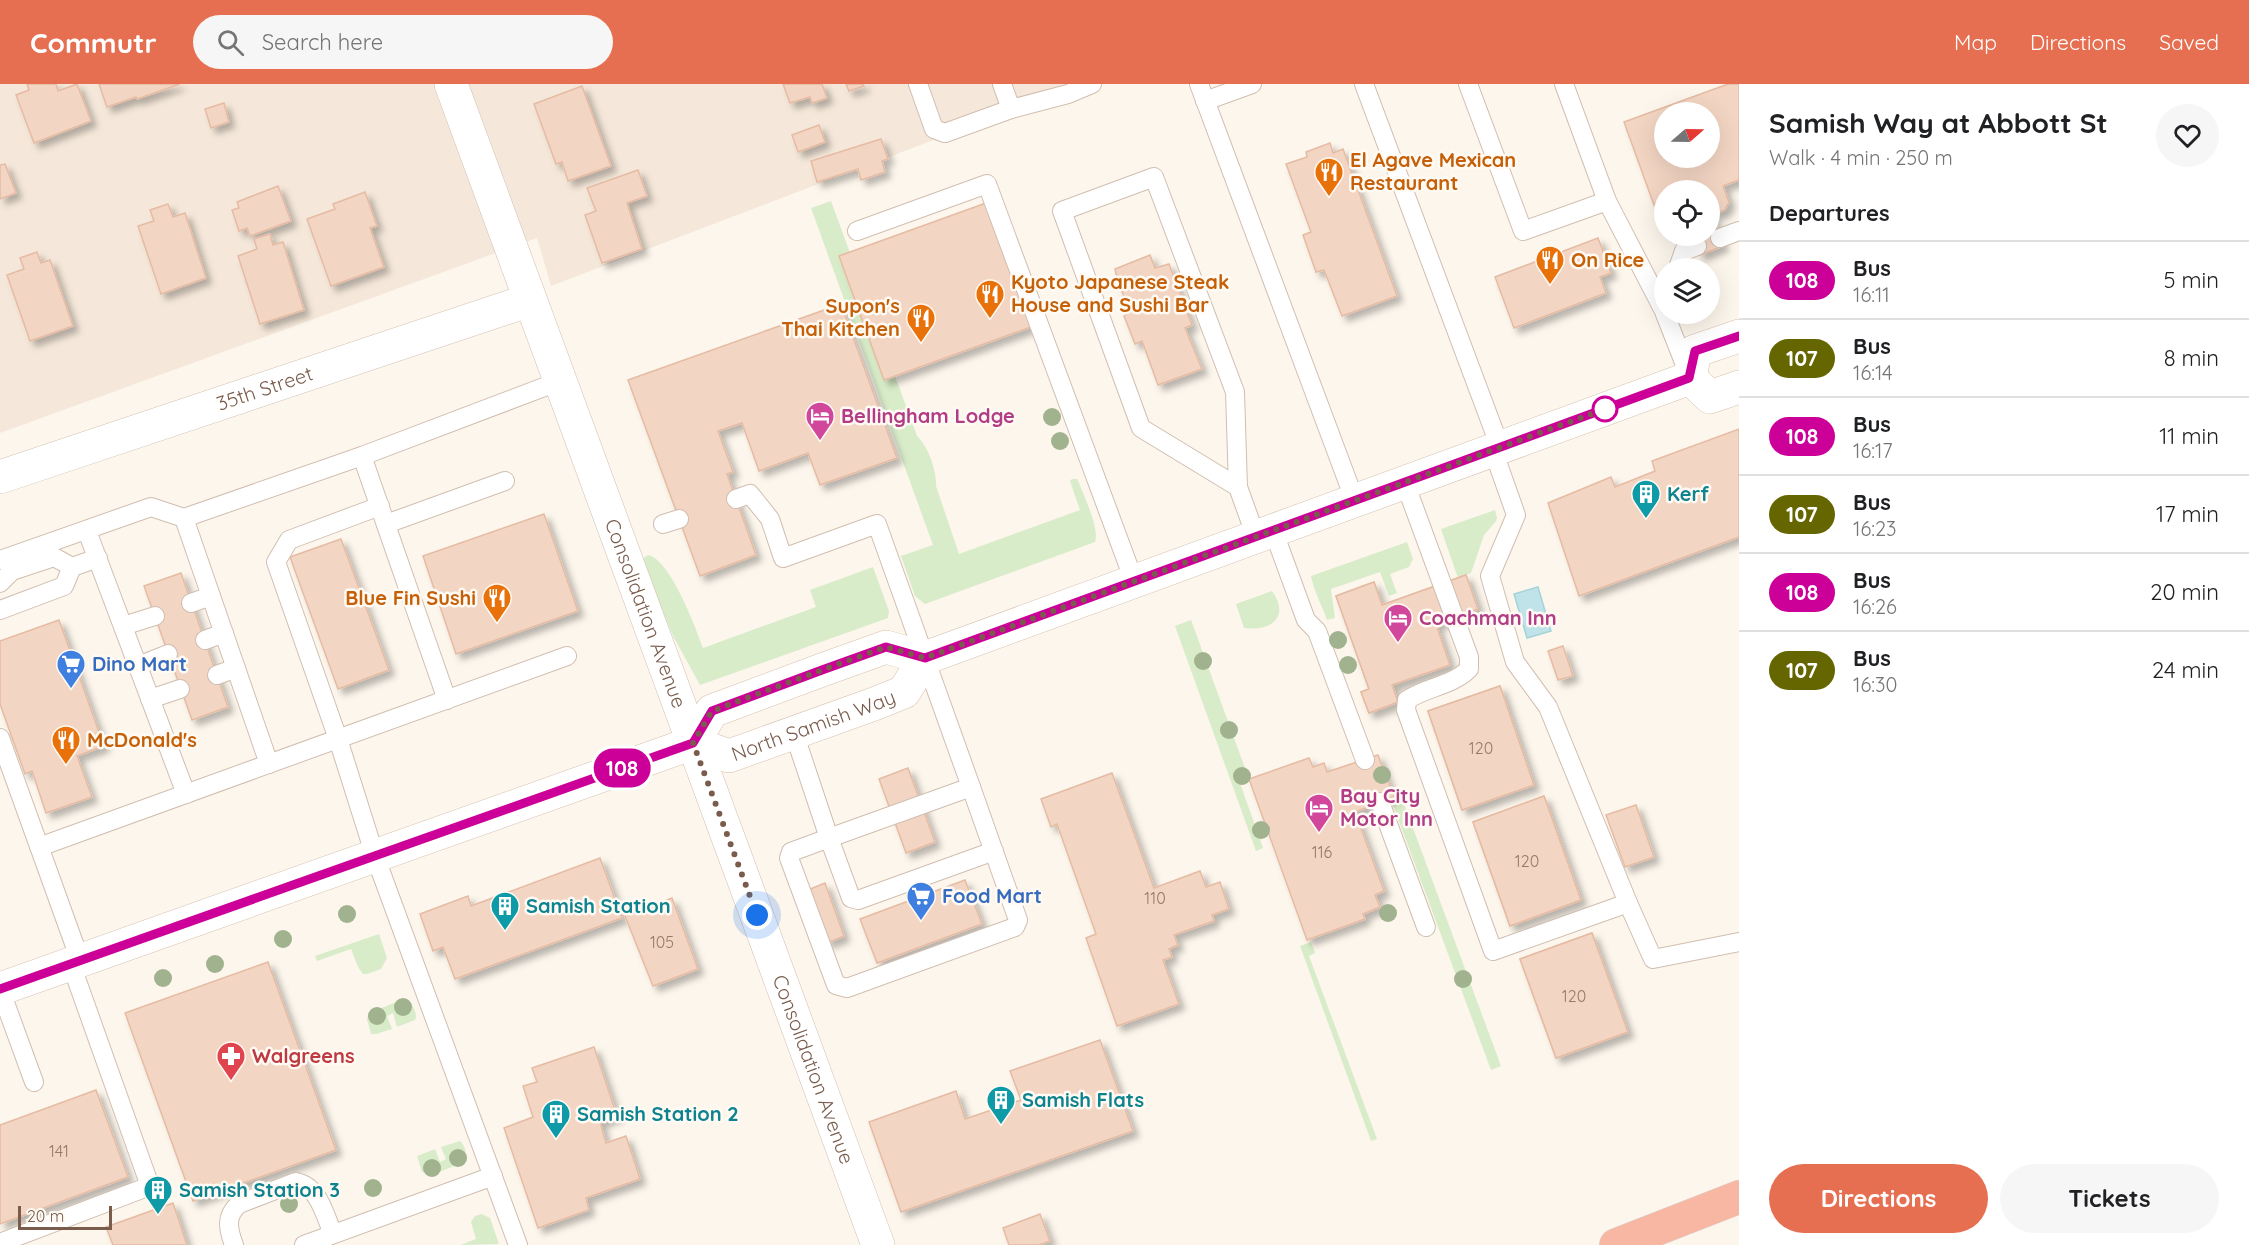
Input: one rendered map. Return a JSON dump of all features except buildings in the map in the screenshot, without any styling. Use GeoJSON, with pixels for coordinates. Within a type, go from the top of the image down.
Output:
{"type":"FeatureCollection","features":[{"type":"Feature","properties":{"kind":"highway"},"geometry":{"type":"LineString","coordinates":[[1616,1245],[1739,1197]]}},
{"type":"Feature","properties":{"kind":"main road","name":"Consolidation Avenue"},"geometry":{"type":"LineString","coordinates":[[451,84],[878,1245]]}},
{"type":"Feature","properties":{"kind":"main road","name":"35th Street"},"geometry":{"type":"LineString","coordinates":[[0,477],[530,300]]}},
{"type":"Feature","properties":{"kind":"main road"},"geometry":{"type":"LineString","coordinates":[[1689,378],[1695,351],[1739,336]]}},
{"type":"Feature","properties":{"kind":"main road"},"geometry":{"type":"LineString","coordinates":[[925,658],[1689,378]]}},
{"type":"Feature","properties":{"kind":"main road"},"geometry":{"type":"LineString","coordinates":[[1689,378],[1710,398],[1739,387]]}},
{"type":"Feature","properties":{"kind":"main road","name":"North Samish Way"},"geometry":{"type":"LineString","coordinates":[[886,647],[925,658],[904,692],[794,733],[729,756],[693,743],[712,711],[822,670],[886,647]]}},
{"type":"Feature","properties":{"kind":"main road"},"geometry":{"type":"LineString","coordinates":[[0,989],[693,743]]}},
{"type":"Feature","properties":{"kind":"lane"},"geometry":{"type":"LineString","coordinates":[[918,84],[934,129],[945,133],[1011,109],[1068,94],[1092,84]]}},
{"type":"Feature","properties":{"kind":"lane"},"geometry":{"type":"LineString","coordinates":[[1002,84],[1011,109]]}},
{"type":"Feature","properties":{"kind":"lane"},"geometry":{"type":"LineString","coordinates":[[1251,84],[1202,93],[1355,501]]}},
{"type":"Feature","properties":{"kind":"lane"},"geometry":{"type":"LineString","coordinates":[[1364,84],[1497,449],[1516,515],[1490,576],[1515,662],[1548,708],[1653,959],[1739,942]]}},
{"type":"Feature","properties":{"kind":"lane"},"geometry":{"type":"LineString","coordinates":[[1468,84],[1523,231],[1606,201]]}},
{"type":"Feature","properties":{"kind":"lane"},"geometry":{"type":"LineString","coordinates":[[1564,84],[1606,201],[1654,291]]}},
{"type":"Feature","properties":{"kind":"lane"},"geometry":{"type":"LineString","coordinates":[[1238,487],[1141,428],[1062,211],[1154,177],[1235,392],[1238,487],[1265,534],[1306,620],[1317,631],[1365,759]]}},
{"type":"Feature","properties":{"kind":"lane"},"geometry":{"type":"LineString","coordinates":[[857,231],[987,184],[1134,581]]}},
{"type":"Feature","properties":{"kind":"lane"},"geometry":{"type":"LineString","coordinates":[[1720,238],[1739,231]]}},
{"type":"Feature","properties":{"kind":"lane"},"geometry":{"type":"LineString","coordinates":[[1682,258],[1684,251],[1697,246]]}},
{"type":"Feature","properties":{"kind":"lane"},"geometry":{"type":"LineString","coordinates":[[1669,324],[1689,378]]}},
{"type":"Feature","properties":{"kind":"lane"},"geometry":{"type":"LineString","coordinates":[[0,560],[151,507],[184,518],[363,456],[560,381]]}},
{"type":"Feature","properties":{"kind":"lane"},"geometry":{"type":"LineString","coordinates":[[363,456],[447,700]]}},
{"type":"Feature","properties":{"kind":"lane"},"geometry":{"type":"LineString","coordinates":[[386,524],[504,481]]}},
{"type":"Feature","properties":{"kind":"lane"},"geometry":{"type":"LineString","coordinates":[[1405,483],[1469,657],[1469,669],[1460,678],[1416,694],[1407,700],[1406,710],[1493,951],[1628,903]]}},
{"type":"Feature","properties":{"kind":"lane"},"geometry":{"type":"LineString","coordinates":[[736,499],[750,494],[770,519],[783,558],[877,524],[994,851],[1018,920],[1015,927],[847,988],[836,985],[789,858],[791,852],[971,787]]}},
{"type":"Feature","properties":{"kind":"lane"},"geometry":{"type":"LineString","coordinates":[[380,506],[289,540],[276,562],[338,739],[375,856],[518,1245]]}},
{"type":"Feature","properties":{"kind":"lane"},"geometry":{"type":"LineString","coordinates":[[184,518],[269,764]]}},
{"type":"Feature","properties":{"kind":"lane"},"geometry":{"type":"LineString","coordinates":[[87,531],[186,795]]}},
{"type":"Feature","properties":{"kind":"lane"},"geometry":{"type":"LineString","coordinates":[[0,583],[12,571],[54,557],[72,567]]}},
{"type":"Feature","properties":{"kind":"lane"},"geometry":{"type":"LineString","coordinates":[[0,610],[64,586],[72,567],[98,558]]}},
{"type":"Feature","properties":{"kind":"lane"},"geometry":{"type":"LineString","coordinates":[[191,603],[211,596]]}},
{"type":"Feature","properties":{"kind":"lane"},"geometry":{"type":"LineString","coordinates":[[123,626],[155,616]]}},
{"type":"Feature","properties":{"kind":"lane"},"geometry":{"type":"LineString","coordinates":[[205,640],[224,633]]}},
{"type":"Feature","properties":{"kind":"lane"},"geometry":{"type":"LineString","coordinates":[[138,666],[168,654]]}},
{"type":"Feature","properties":{"kind":"lane"},"geometry":{"type":"LineString","coordinates":[[39,847],[567,656]]}},
{"type":"Feature","properties":{"kind":"lane"},"geometry":{"type":"LineString","coordinates":[[217,675],[236,668]]}},
{"type":"Feature","properties":{"kind":"lane"},"geometry":{"type":"LineString","coordinates":[[150,699],[180,689]]}},
{"type":"Feature","properties":{"kind":"lane"},"geometry":{"type":"LineString","coordinates":[[794,733],[851,898],[858,900],[994,851]]}},
{"type":"Feature","properties":{"kind":"lane"},"geometry":{"type":"LineString","coordinates":[[0,738],[39,847],[150,1186],[0,1243]]}},
{"type":"Feature","properties":{"kind":"lane"},"geometry":{"type":"LineString","coordinates":[[1380,802],[1426,927]]}},
{"type":"Feature","properties":{"kind":"lane"},"geometry":{"type":"LineString","coordinates":[[0,989],[34,1082]]}},
{"type":"Feature","properties":{"kind":"lane"},"geometry":{"type":"LineString","coordinates":[[304,1245],[493,1176]]}},
{"type":"Feature","properties":{"kind":"lane"},"geometry":{"type":"LineString","coordinates":[[234,1245],[228,1230],[228,1219],[232,1210],[238,1204],[296,1182],[303,1183],[319,1199],[333,1234]]}},
{"type":"Feature","properties":{"kind":"shaded area"},"geometry":{"type":"Polygon","coordinates":[[[0,84],[1080,84],[551,286],[537,238],[0,433],[0,84]]]}},
{"type":"Feature","properties":{"kind":"green space"},"geometry":{"type":"Polygon","coordinates":[[[831,201],[917,436],[931,459],[936,486],[959,554],[1080,510],[1070,481],[1072,479],[1077,479],[1091,513],[1095,542],[925,604],[915,596],[901,556],[933,545],[811,208],[831,201]]]}},
{"type":"Feature","properties":{"kind":"green space"},"geometry":{"type":"Polygon","coordinates":[[[1495,510],[1496,521],[1484,535],[1471,573],[1458,578],[1441,529],[1495,510]]]}},
{"type":"Feature","properties":{"kind":"green space"},"geometry":{"type":"Polygon","coordinates":[[[1407,542],[1413,559],[1409,567],[1390,574],[1397,593],[1389,596],[1380,572],[1331,589],[1335,618],[1327,620],[1311,576],[1407,542]]]}},
{"type":"Feature","properties":{"kind":"green space"},"geometry":{"type":"Polygon","coordinates":[[[648,555],[665,568],[673,581],[703,648],[816,607],[810,590],[873,567],[889,611],[888,618],[700,685],[672,634],[642,559],[648,555]]]}},
{"type":"Feature","properties":{"kind":"green space"},"geometry":{"type":"Polygon","coordinates":[[[1272,591],[1279,608],[1275,620],[1263,627],[1244,628],[1236,604],[1272,591]]]}},
{"type":"Feature","properties":{"kind":"green space"},"geometry":{"type":"Polygon","coordinates":[[[1191,620],[1249,779],[1240,783],[1263,848],[1256,851],[1175,626],[1191,620]]]}},
{"type":"Feature","properties":{"kind":"green space"},"geometry":{"type":"Polygon","coordinates":[[[1400,793],[1501,1066],[1491,1070],[1390,797],[1400,793]]]}},
{"type":"Feature","properties":{"kind":"green space"},"geometry":{"type":"Polygon","coordinates":[[[379,934],[387,958],[381,969],[367,974],[363,974],[358,967],[351,949],[317,961],[315,956],[379,934]]]}},
{"type":"Feature","properties":{"kind":"green space"},"geometry":{"type":"Polygon","coordinates":[[[1311,942],[1315,953],[1309,956],[1377,1139],[1371,1141],[1300,946],[1311,942]]]}},
{"type":"Feature","properties":{"kind":"green space"},"geometry":{"type":"Polygon","coordinates":[[[401,1000],[411,1003],[415,1020],[397,1027],[393,1013],[387,1016],[392,1029],[371,1034],[367,1019],[369,1013],[401,1000]]]}},
{"type":"Feature","properties":{"kind":"green space"},"geometry":{"type":"Polygon","coordinates":[[[460,1141],[465,1151],[464,1162],[432,1175],[422,1172],[417,1156],[435,1149],[440,1162],[446,1159],[441,1147],[460,1141]]]}},
{"type":"Feature","properties":{"kind":"green space"},"geometry":{"type":"Polygon","coordinates":[[[482,1214],[490,1218],[499,1244],[461,1245],[476,1239],[471,1222],[475,1216],[482,1214]]]}},
{"type":"Feature","properties":{"kind":"water"},"geometry":{"type":"Polygon","coordinates":[[[1538,587],[1551,631],[1527,638],[1514,594],[1538,587]]]}},
{"type":"Feature","properties":{"kind":"bus line","name":"108"},"geometry":{"type":"LineString","coordinates":[[0,989],[693,743],[712,711],[822,670],[886,647],[925,658],[1689,378],[1695,351],[1739,336]]}},
{"type":"Feature","properties":{"kind":"place","name":"El Agave Mexican Restaurant"},"geometry":{"type":"Point","coordinates":[1329,198]}},
{"type":"Feature","properties":{"kind":"place","name":"On Rice"},"geometry":{"type":"Point","coordinates":[1550,286]}},
{"type":"Feature","properties":{"kind":"place","name":"Kyoto Japanese Steak House and Sushi Bar"},"geometry":{"type":"Point","coordinates":[990,320]}},
{"type":"Feature","properties":{"kind":"place","name":"Supon's Thai Kitchen"},"geometry":{"type":"Point","coordinates":[921,344]}},
{"type":"Feature","properties":{"kind":"place","name":"Bellingham Lodge"},"geometry":{"type":"Point","coordinates":[820,442]}},
{"type":"Feature","properties":{"kind":"place","name":"Kerf"},"geometry":{"type":"Point","coordinates":[1646,520]}},
{"type":"Feature","properties":{"kind":"place","name":"Blue Fin Sushi"},"geometry":{"type":"Point","coordinates":[497,624]}},
{"type":"Feature","properties":{"kind":"place","name":"Coachman Inn"},"geometry":{"type":"Point","coordinates":[1398,644]}},
{"type":"Feature","properties":{"kind":"place","name":"Dino Mart"},"geometry":{"type":"Point","coordinates":[71,690]}},
{"type":"Feature","properties":{"kind":"place","name":"McDonald's"},"geometry":{"type":"Point","coordinates":[66,766]}},
{"type":"Feature","properties":{"kind":"place","name":"Bay City Motor Inn"},"geometry":{"type":"Point","coordinates":[1319,834]}},
{"type":"Feature","properties":{"kind":"place","name":"Food Mart"},"geometry":{"type":"Point","coordinates":[921,922]}},
{"type":"Feature","properties":{"kind":"place","name":"Samish Station"},"geometry":{"type":"Point","coordinates":[505,932]}},
{"type":"Feature","properties":{"kind":"place","name":"Walgreens"},"geometry":{"type":"Point","coordinates":[231,1082]}},
{"type":"Feature","properties":{"kind":"place","name":"Samish Flats"},"geometry":{"type":"Point","coordinates":[1001,1126]}},
{"type":"Feature","properties":{"kind":"place","name":"Samish Station 2"},"geometry":{"type":"Point","coordinates":[556,1140]}},
{"type":"Feature","properties":{"kind":"place","name":"Samish Station 3"},"geometry":{"type":"Point","coordinates":[158,1216]}},
{"type":"Feature","properties":{"kind":"route"},"geometry":{"type":"LineString","coordinates":[[757,915],[693,743],[712,711],[886,647],[925,658],[1605,409]]}}]}
